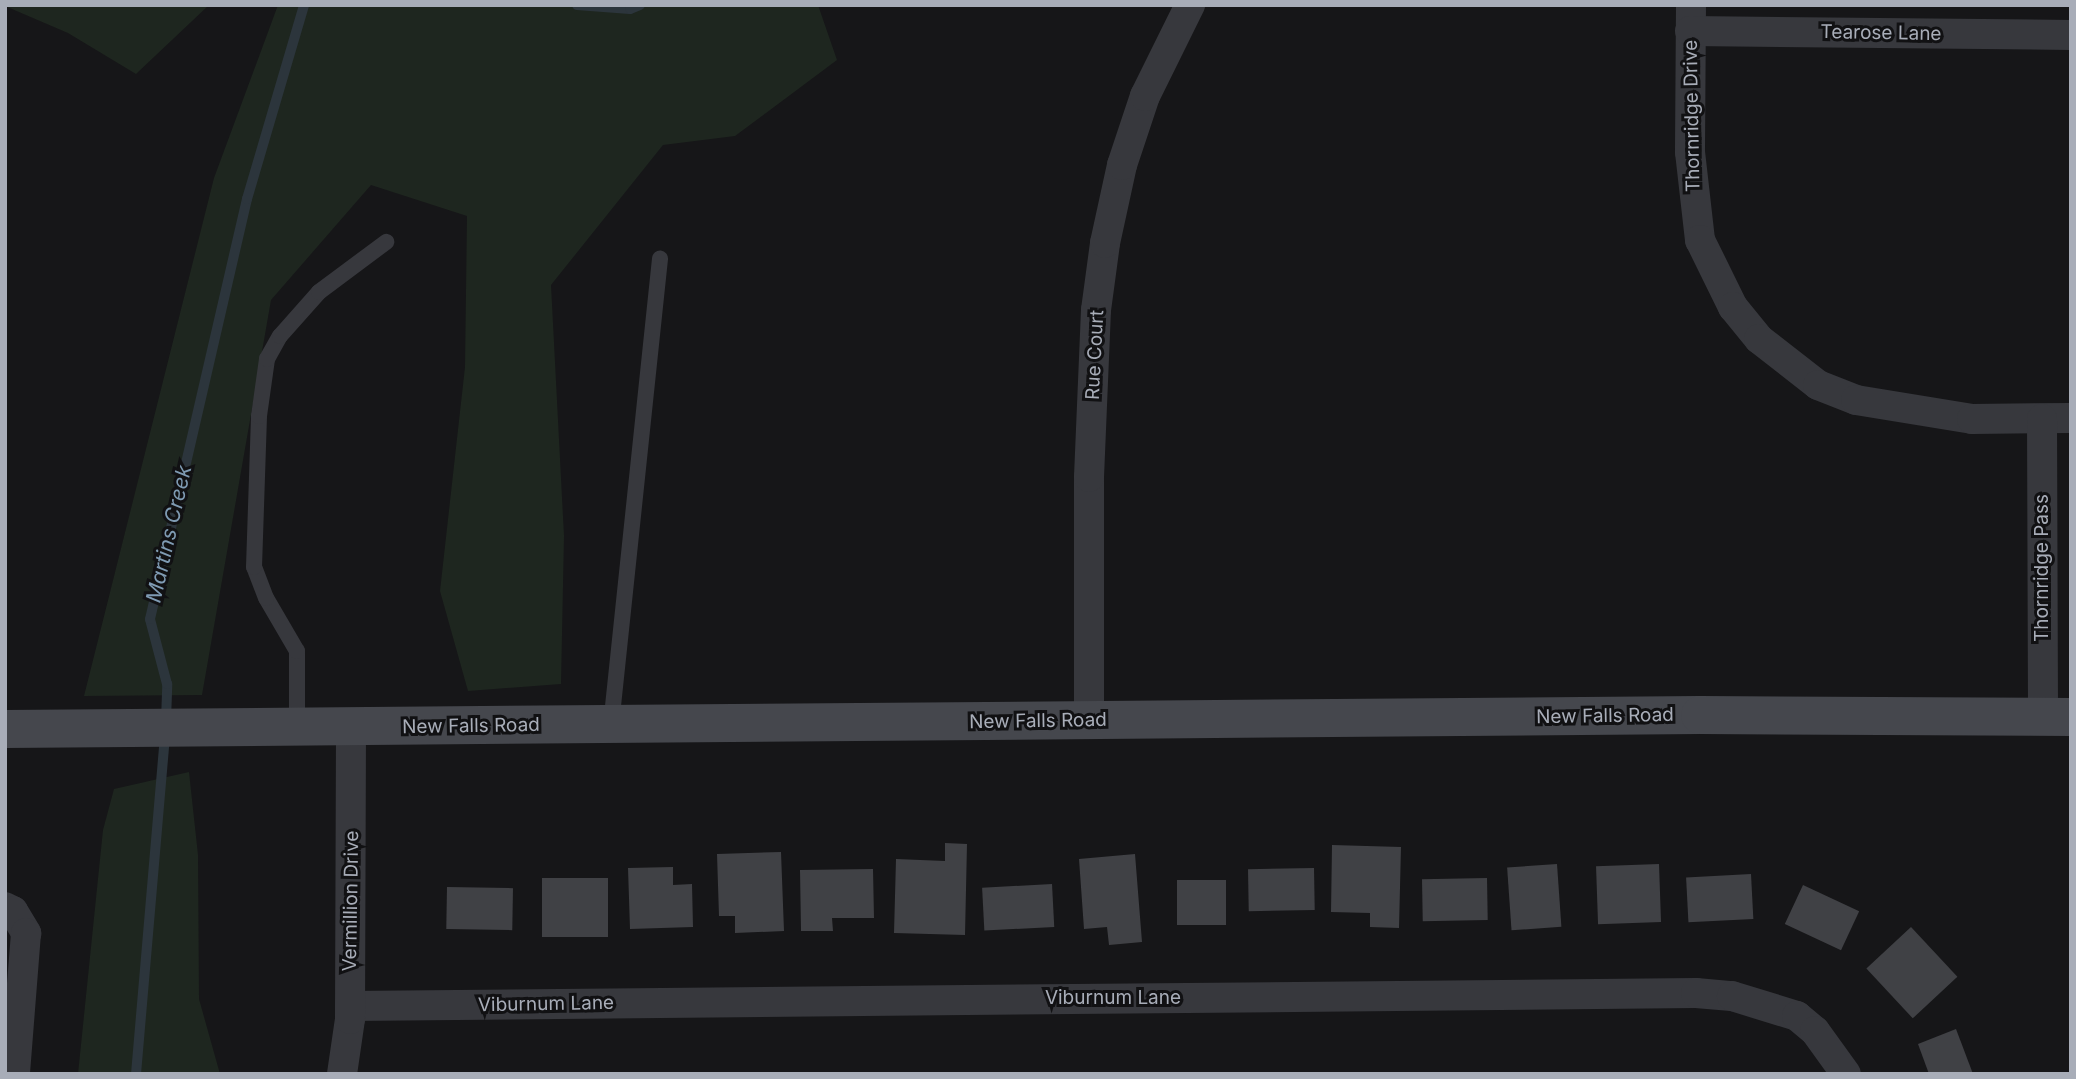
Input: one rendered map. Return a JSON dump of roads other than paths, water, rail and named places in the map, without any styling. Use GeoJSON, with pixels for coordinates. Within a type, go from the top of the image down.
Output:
{"type":"FeatureCollection","features":[{"type":"Feature","properties":{"kind":"main road","name":"New Falls Road"},"geometry":{"type":"LineString","coordinates":[[5,729],[1089,720],[2057,717]]}},
{"type":"Feature","properties":{"kind":"street","name":"Rue Court"},"geometry":{"type":"LineString","coordinates":[[1089,720],[1089,477],[1096,310],[1105,243],[1122,165],[1145,96],[1190,5]]}},
{"type":"Feature","properties":{"kind":"street","name":"Tearose Lane"},"geometry":{"type":"LineString","coordinates":[[1691,18],[2071,35]]}},
{"type":"Feature","properties":{"kind":"street","name":"Thornridge Drive"},"geometry":{"type":"LineString","coordinates":[[1691,18],[1690,152],[1700,240],[1727,297],[1759,339],[1818,385],[1856,400],[1972,419],[2056,418]]}},
{"type":"Feature","properties":{"kind":"street","name":"Thornridge Pass"},"geometry":{"type":"LineString","coordinates":[[2056,418],[2057,717]]}},
{"type":"Feature","properties":{"kind":"street","name":"Vermillion Drive"},"geometry":{"type":"LineString","coordinates":[[342,1074],[350,1006],[351,727]]}},
{"type":"Feature","properties":{"kind":"street"},"geometry":{"type":"LineString","coordinates":[[5,907],[13,911],[26,933],[15,1074]]}},
{"type":"Feature","properties":{"kind":"street","name":"Viburnum Lane"},"geometry":{"type":"LineString","coordinates":[[350,1006],[1696,992],[1732,996],[1797,1016],[1815,1031],[1846,1074]]}},
{"type":"Feature","properties":{"kind":"lane"},"geometry":{"type":"LineString","coordinates":[[297,728],[297,651],[266,598],[254,567],[257,440],[267,359],[319,292],[386,242]]}},
{"type":"Feature","properties":{"kind":"lane"},"geometry":{"type":"LineString","coordinates":[[611,725],[660,259]]}},
{"type":"Feature","properties":{"kind":"waterway","name":"Martins Creek"},"geometry":{"type":"LineString","coordinates":[[166,721],[167,684],[150,619],[247,199],[304,5]]}},
{"type":"Feature","properties":{"kind":"waterway"},"geometry":{"type":"LineString","coordinates":[[577,5],[630,9],[640,5]]}},
{"type":"Feature","properties":{"kind":"waterway","name":"Martins Creek"},"geometry":{"type":"LineString","coordinates":[[136,1074],[165,736]]}}]}
